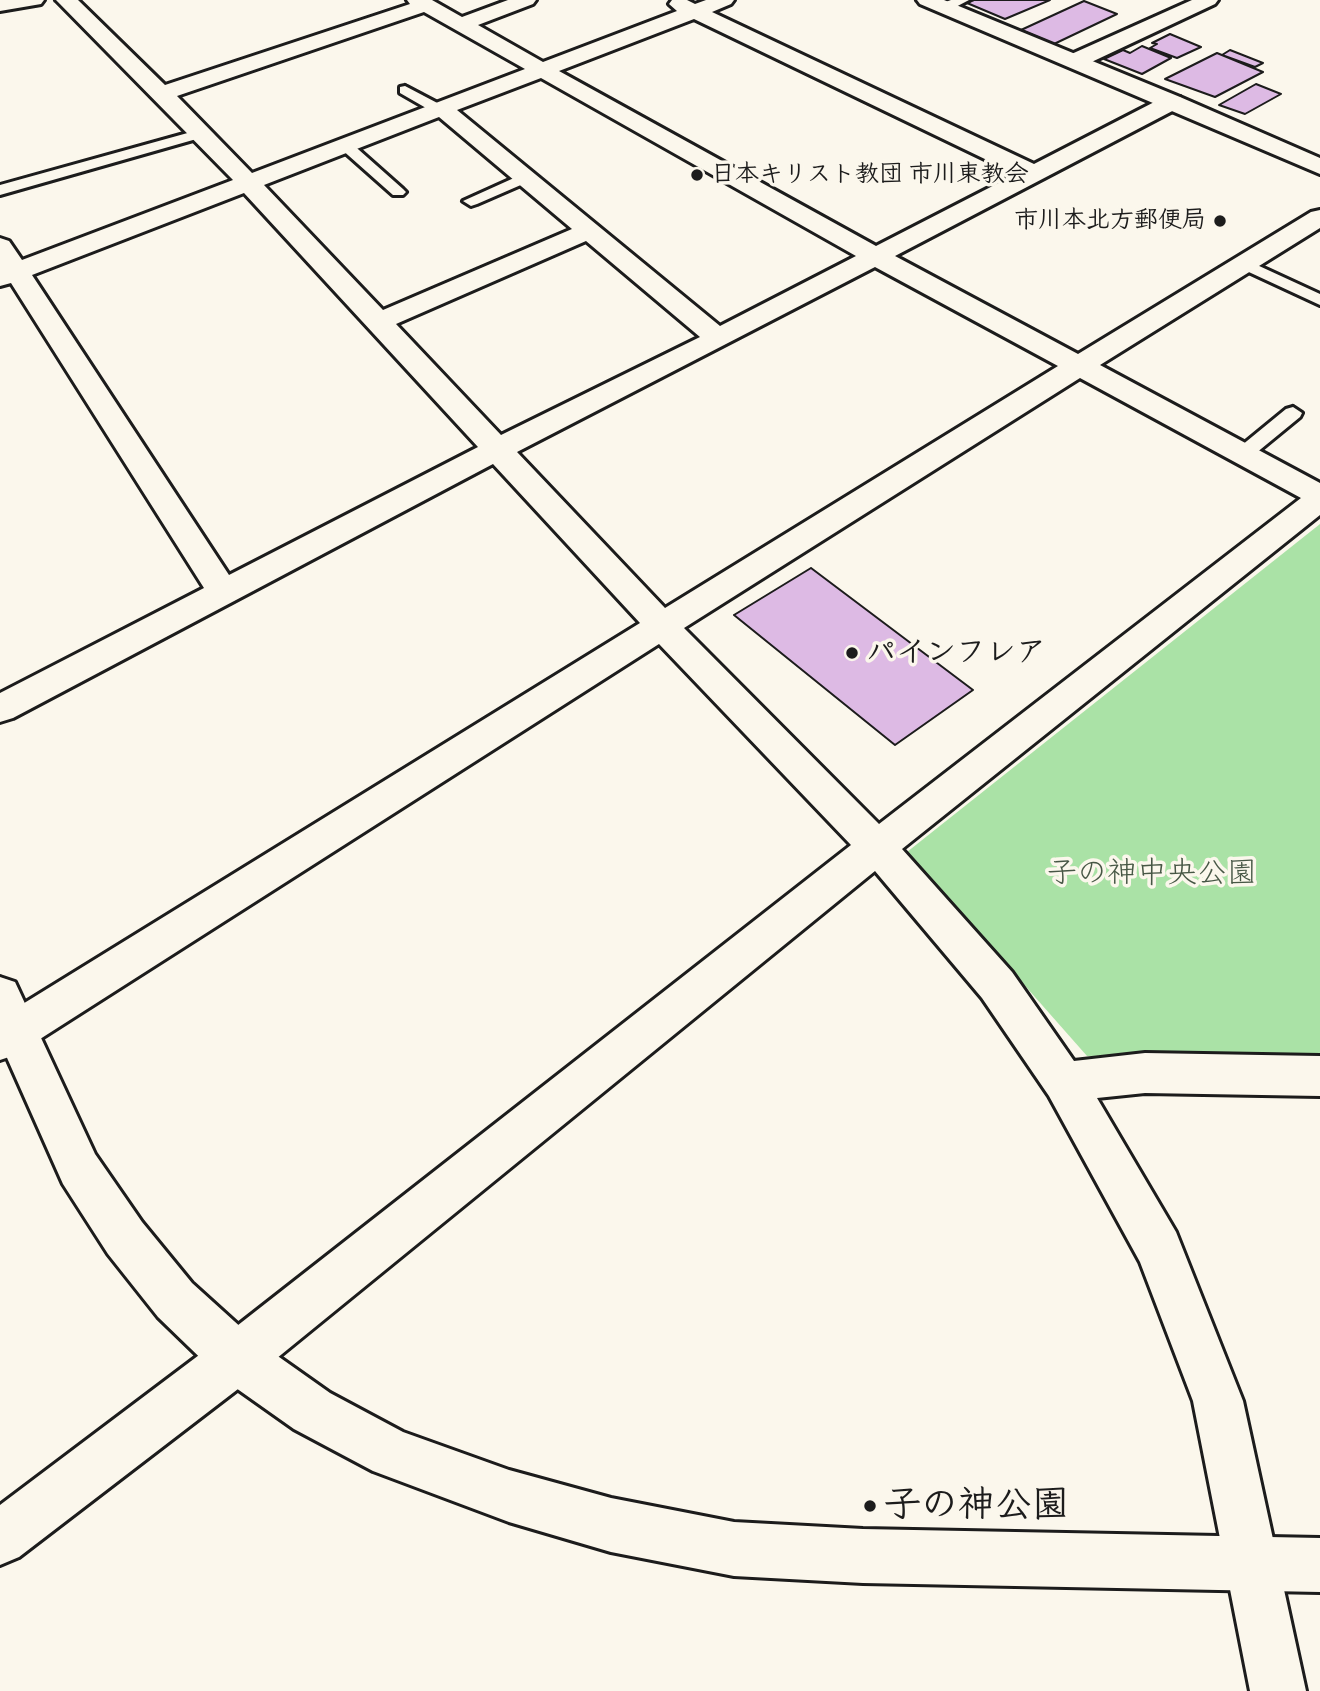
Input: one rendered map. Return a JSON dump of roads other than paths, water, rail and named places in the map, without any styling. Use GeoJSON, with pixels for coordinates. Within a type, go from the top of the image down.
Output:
{"type":"FeatureCollection","features":[{"type":"Feature","properties":{"kind":"street"},"geometry":{"type":"LineString","coordinates":[[0,5],[34,0]]}},
{"type":"Feature","properties":{"kind":"street"},"geometry":{"type":"LineString","coordinates":[[66,0],[202,133],[661,625],[877,847],[998,985],[1064,1082],[1164,1262],[1218,1401],[1278,1691]]}},
{"type":"Feature","properties":{"kind":"street"},"geometry":{"type":"LineString","coordinates":[[460,24],[526,0]]}},
{"type":"Feature","properties":{"kind":"street"},"geometry":{"type":"LineString","coordinates":[[671,0],[1033,173]]}},
{"type":"Feature","properties":{"kind":"street"},"geometry":{"type":"LineString","coordinates":[[8,274],[724,0]]}},
{"type":"Feature","properties":{"kind":"street"},"geometry":{"type":"LineString","coordinates":[[1075,61],[1208,0]]}},
{"type":"Feature","properties":{"kind":"street"},"geometry":{"type":"LineString","coordinates":[[0,1538],[237,1358],[1320,497],[875,256],[422,2],[163,93]]}},
{"type":"Feature","properties":{"kind":"street"},"geometry":{"type":"LineString","coordinates":[[945,3],[1320,167]]}},
{"type":"Feature","properties":{"kind":"street"},"geometry":{"type":"LineString","coordinates":[[0,709],[1172,102]]}},
{"type":"Feature","properties":{"kind":"street"},"geometry":{"type":"LineString","coordinates":[[440,109],[718,338]]}},
{"type":"Feature","properties":{"kind":"street"},"geometry":{"type":"LineString","coordinates":[[1320,217],[661,625],[5,1023],[79,1169],[125,1238],[175,1300],[237,1358],[312,1411],[391,1453],[509,1496],[611,1525],[734,1549],[1320,1565]]}},
{"type":"Feature","properties":{"kind":"street"},"geometry":{"type":"LineString","coordinates":[[379,322],[589,232]]}},
{"type":"Feature","properties":{"kind":"street"},"geometry":{"type":"LineString","coordinates":[[0,246],[8,274],[223,592]]}},
{"type":"Feature","properties":{"kind":"street"},"geometry":{"type":"LineString","coordinates":[[1064,1082],[1146,1073],[1320,1076]]}},
{"type":"Feature","properties":{"kind":"lane"},"geometry":{"type":"LineString","coordinates":[[405,90],[440,109]]}},
{"type":"Feature","properties":{"kind":"lane"},"geometry":{"type":"LineString","coordinates":[[0,190],[202,133]]}},
{"type":"Feature","properties":{"kind":"lane"},"geometry":{"type":"LineString","coordinates":[[345,145],[398,191]]}},
{"type":"Feature","properties":{"kind":"lane"},"geometry":{"type":"LineString","coordinates":[[471,201],[525,178]]}},
{"type":"Feature","properties":{"kind":"lane"},"geometry":{"type":"LineString","coordinates":[[1244,264],[1320,300]]}},
{"type":"Feature","properties":{"kind":"lane"},"geometry":{"type":"LineString","coordinates":[[1242,454],[1293,413]]}},
{"type":"Feature","properties":{"kind":"place","name":"日本キリスト教団 市川東教会"},"geometry":{"type":"Point","coordinates":[697,175]}},
{"type":"Feature","properties":{"kind":"place","name":"市川本北方郵便局"},"geometry":{"type":"Point","coordinates":[1220,221]}},
{"type":"Feature","properties":{"kind":"place","name":"パインフレア"},"geometry":{"type":"Point","coordinates":[852,653]}},
{"type":"Feature","properties":{"kind":"place","name":"子の神公園"},"geometry":{"type":"Point","coordinates":[870,1506]}},
{"type":"Feature","properties":{"kind":"park label","name":"子の神中央公園"},"geometry":{"type":"Point","coordinates":[1152,874]}}]}
